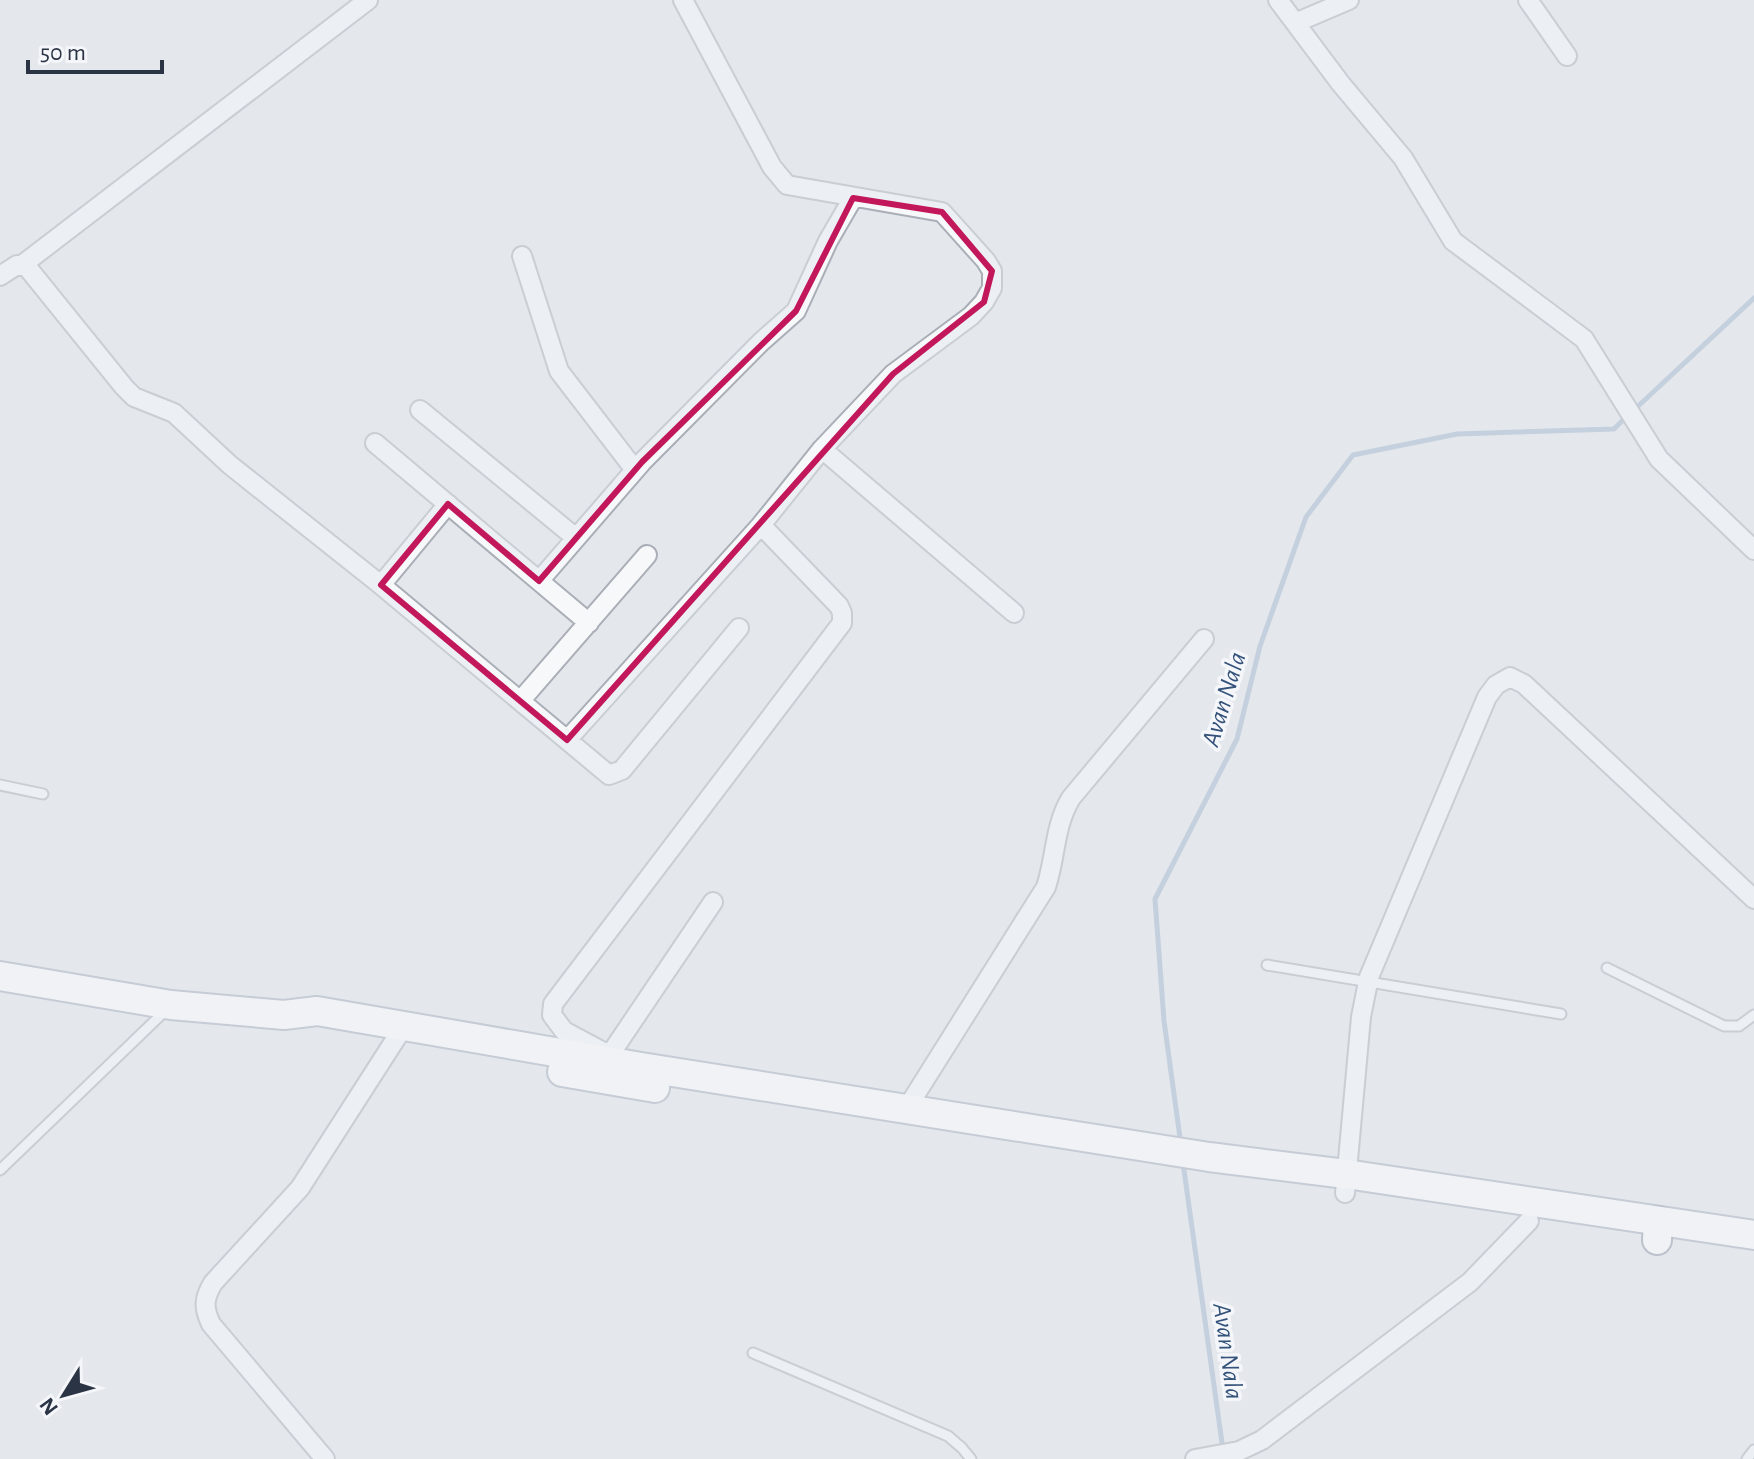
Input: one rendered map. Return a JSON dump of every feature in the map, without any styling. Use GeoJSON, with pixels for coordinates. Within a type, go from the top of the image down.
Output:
{"type":"FeatureCollection","features":[{"type":"Feature","properties":{"kind":"main road"},"geometry":{"type":"LineString","coordinates":[[8,981],[171,1005],[284,1015],[319,1030],[399,1034],[907,1108],[1120,1149]]}},
{"type":"Feature","properties":{"kind":"main road"},"geometry":{"type":"LineString","coordinates":[[604,1065],[1208,1164],[1658,1230],[1754,1254]]}},
{"type":"Feature","properties":{"kind":"main road"},"geometry":{"type":"LineString","coordinates":[[1345,1184],[1529,1221],[1754,1235]]}},
{"type":"Feature","properties":{"kind":"street"},"geometry":{"type":"LineString","coordinates":[[0,276],[22,265],[368,0]]}},
{"type":"Feature","properties":{"kind":"street"},"geometry":{"type":"LineString","coordinates":[[567,740],[761,525],[822,449],[893,374],[971,316],[992,288],[992,271],[986,261],[942,212],[794,188],[779,178],[683,0]]}},
{"type":"Feature","properties":{"kind":"street"},"geometry":{"type":"LineString","coordinates":[[1278,0],[1341,84],[1403,158],[1453,241],[1584,339],[1659,459],[1751,542]]}},
{"type":"Feature","properties":{"kind":"street"},"geometry":{"type":"LineString","coordinates":[[1295,23],[1349,0]]}},
{"type":"Feature","properties":{"kind":"street"},"geometry":{"type":"LineString","coordinates":[[1528,0],[1567,56]]}},
{"type":"Feature","properties":{"kind":"street"},"geometry":{"type":"LineString","coordinates":[[539,581],[635,470],[761,342],[796,311],[828,241],[853,198]]}},
{"type":"Feature","properties":{"kind":"street"},"geometry":{"type":"LineString","coordinates":[[522,256],[559,371],[635,470]]}},
{"type":"Feature","properties":{"kind":"street"},"geometry":{"type":"LineString","coordinates":[[22,265],[27,267],[134,397],[174,413],[230,465],[381,585],[609,775],[622,770],[739,628]]}},
{"type":"Feature","properties":{"kind":"street"},"geometry":{"type":"LineString","coordinates":[[420,410],[576,538]]}},
{"type":"Feature","properties":{"kind":"street"},"geometry":{"type":"LineString","coordinates":[[375,443],[589,623]]}},
{"type":"Feature","properties":{"kind":"street"},"geometry":{"type":"LineString","coordinates":[[822,449],[1014,613]]}},
{"type":"Feature","properties":{"kind":"street"},"geometry":{"type":"LineString","coordinates":[[381,585],[448,504]]}},
{"type":"Feature","properties":{"kind":"street"},"geometry":{"type":"LineString","coordinates":[[713,902],[604,1065],[564,1031],[552,1015],[553,1004],[842,623],[839,606],[761,525]]}},
{"type":"Feature","properties":{"kind":"street"},"geometry":{"type":"LineString","coordinates":[[521,700],[647,555]]}},
{"type":"Feature","properties":{"kind":"street"},"geometry":{"type":"LineString","coordinates":[[907,1108],[1046,887],[1052,871],[1059,823],[1071,798],[1204,639]]}},
{"type":"Feature","properties":{"kind":"street"},"geometry":{"type":"LineString","coordinates":[[1345,1184],[1367,983],[1487,697],[1496,685],[1510,677],[1524,684],[1754,899]]}},
{"type":"Feature","properties":{"kind":"street"},"geometry":{"type":"LineString","coordinates":[[325,1459],[211,1324],[204,1310],[205,1296],[213,1283],[300,1188],[399,1034]]}},
{"type":"Feature","properties":{"kind":"street"},"geometry":{"type":"LineString","coordinates":[[1199,1458],[1239,1451],[1262,1440],[1470,1282],[1529,1221]]}},
{"type":"Feature","properties":{"kind":"lane"},"geometry":{"type":"LineString","coordinates":[[0,785],[43,794]]}},
{"type":"Feature","properties":{"kind":"lane"},"geometry":{"type":"LineString","coordinates":[[1267,965],[1561,1014]]}},
{"type":"Feature","properties":{"kind":"lane"},"geometry":{"type":"LineString","coordinates":[[1607,968],[1724,1026],[1739,1026],[1754,1015]]}},
{"type":"Feature","properties":{"kind":"lane"},"geometry":{"type":"LineString","coordinates":[[0,1170],[171,1005]]}},
{"type":"Feature","properties":{"kind":"lane"},"geometry":{"type":"LineString","coordinates":[[753,1353],[948,1436],[971,1459]]}},
{"type":"Feature","properties":{"kind":"lane"},"geometry":{"type":"LineString","coordinates":[[1747,1459],[1754,1450]]}},
{"type":"Feature","properties":{"kind":"highlighted area"},"geometry":{"type":"Polygon","coordinates":[[[853,198],[942,212],[992,271],[984,302],[893,374],[567,740],[381,585],[448,504],[539,581],[642,462],[796,311],[853,198]]]}},
{"type":"Feature","properties":{"kind":"waterway","name":"Avan Nala"},"geometry":{"type":"LineString","coordinates":[[1634,410],[1754,298]]}},
{"type":"Feature","properties":{"kind":"waterway","name":"Avan Nala"},"geometry":{"type":"LineString","coordinates":[[1181,1145],[1164,1021],[1155,899],[1237,739],[1260,646],[1306,517],[1353,455],[1457,434],[1614,429],[1626,417]]}},
{"type":"Feature","properties":{"kind":"waterway","name":"Avan Nala"},"geometry":{"type":"LineString","coordinates":[[1183,1163],[1223,1450]]}}]}
